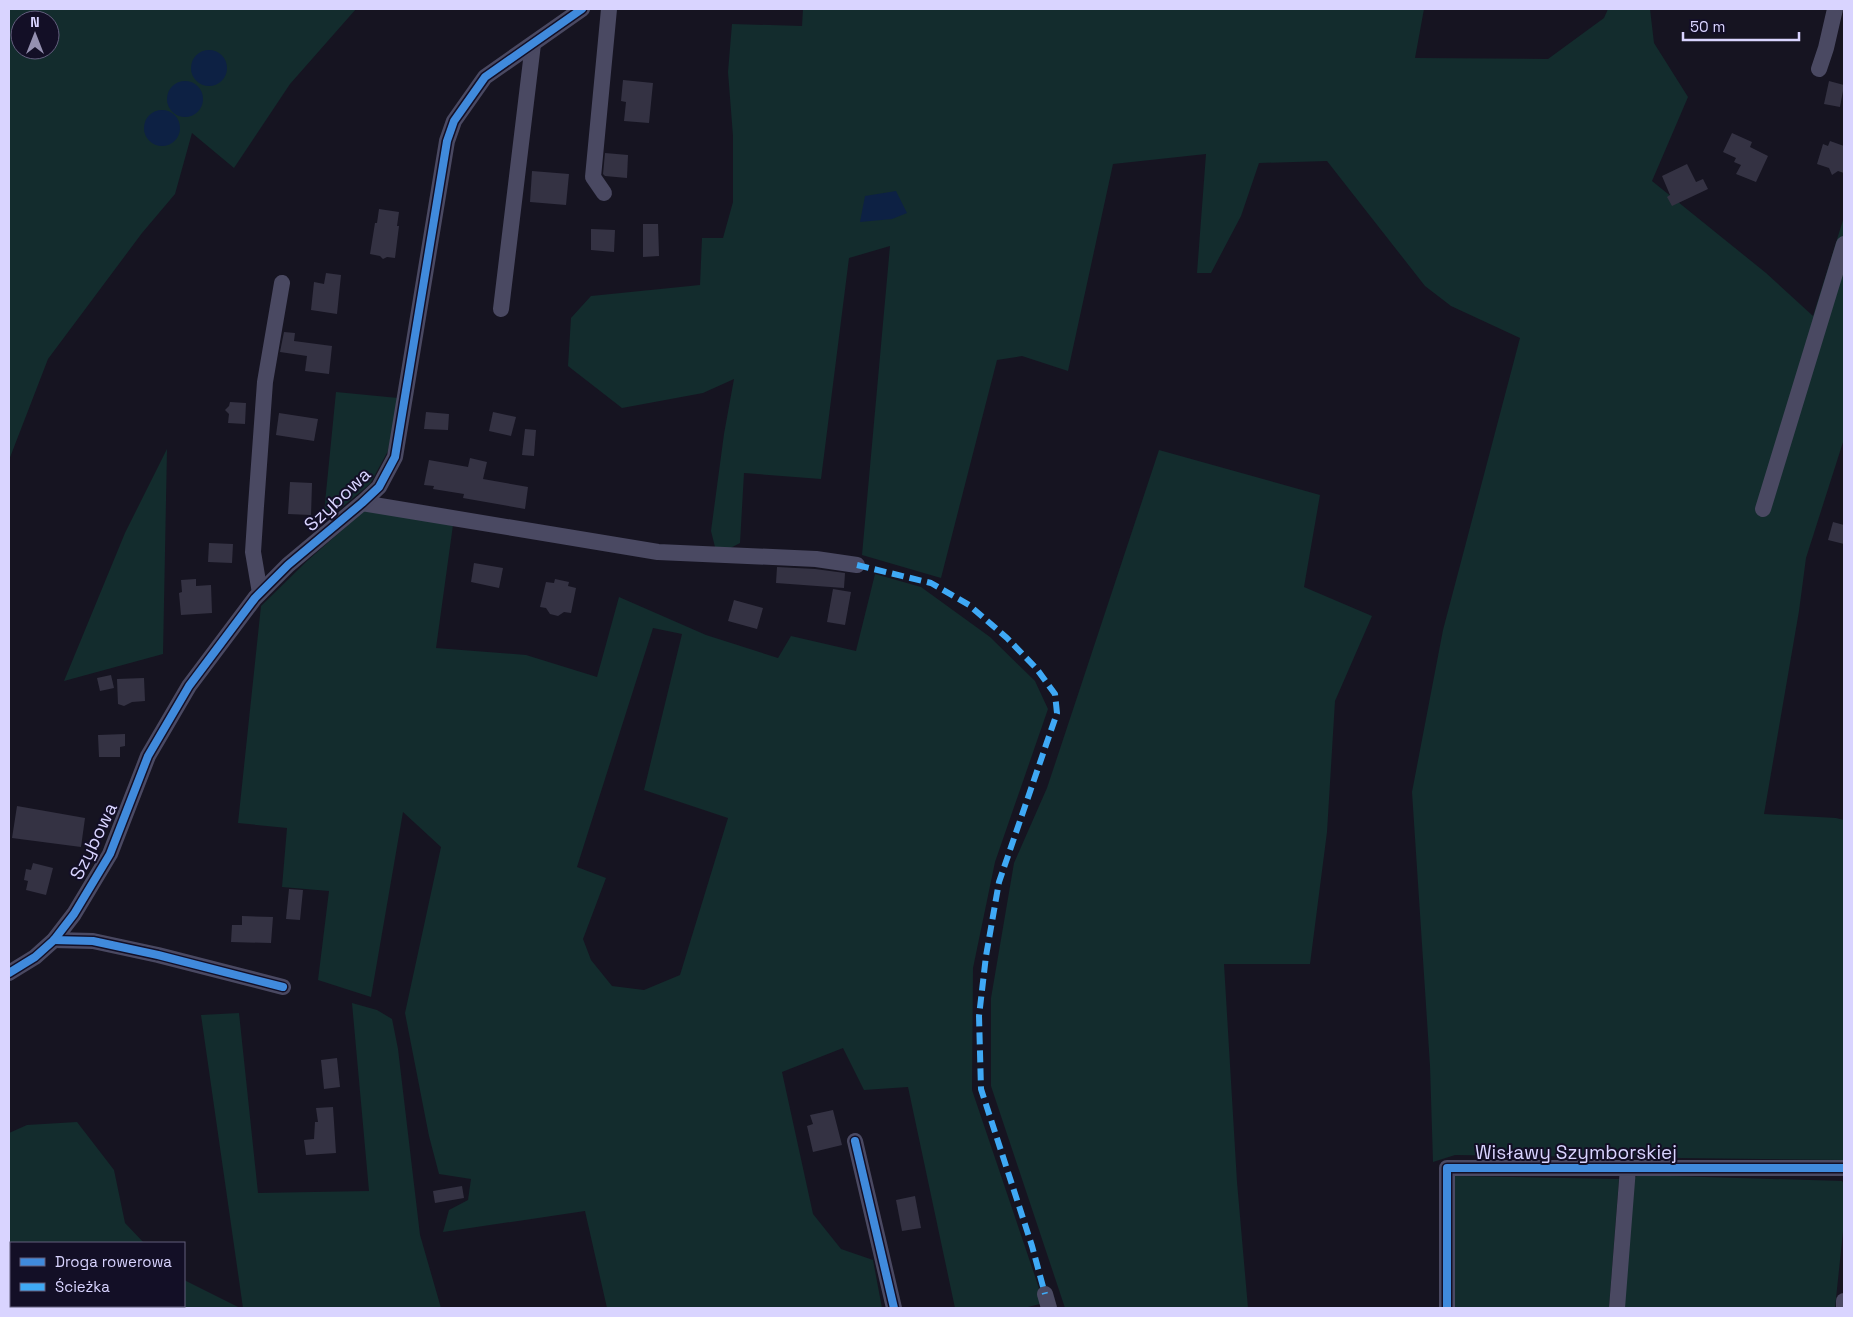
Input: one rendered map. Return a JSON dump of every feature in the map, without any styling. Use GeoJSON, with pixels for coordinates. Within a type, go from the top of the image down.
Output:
{"type":"FeatureCollection","features":[{"type":"Feature","properties":{"kind":"street","name":"Szybowa"},"geometry":{"type":"LineString","coordinates":[[9,973],[36,957],[54,940],[74,914],[110,854],[148,756],[189,686],[260,593],[288,565],[379,487],[395,457],[447,141],[454,121],[485,77],[582,9]]}},
{"type":"Feature","properties":{"kind":"street"},"geometry":{"type":"LineString","coordinates":[[604,193],[593,177],[609,9]]}},
{"type":"Feature","properties":{"kind":"street"},"geometry":{"type":"LineString","coordinates":[[1818,69],[1826,48],[1835,9]]}},
{"type":"Feature","properties":{"kind":"street"},"geometry":{"type":"LineString","coordinates":[[502,309],[532,44]]}},
{"type":"Feature","properties":{"kind":"street"},"geometry":{"type":"LineString","coordinates":[[1763,509],[1844,244]]}},
{"type":"Feature","properties":{"kind":"street"},"geometry":{"type":"LineString","coordinates":[[260,593],[253,552],[265,382],[282,283]]}},
{"type":"Feature","properties":{"kind":"street"},"geometry":{"type":"LineString","coordinates":[[362,503],[658,552],[816,560],[857,565]]}},
{"type":"Feature","properties":{"kind":"street"},"geometry":{"type":"LineString","coordinates":[[54,940],[93,941],[158,955],[283,987]]}},
{"type":"Feature","properties":{"kind":"street"},"geometry":{"type":"LineString","coordinates":[[855,1141],[894,1308]]}},
{"type":"Feature","properties":{"kind":"street","name":"Wisławy Szymborskiej"},"geometry":{"type":"LineString","coordinates":[[1447,1308],[1447,1168],[1844,1168]]}},
{"type":"Feature","properties":{"kind":"street"},"geometry":{"type":"LineString","coordinates":[[1617,1308],[1628,1168]]}},
{"type":"Feature","properties":{"kind":"street"},"geometry":{"type":"LineString","coordinates":[[1844,1301],[1844,1308]]}},
{"type":"Feature","properties":{"kind":"green space"},"geometry":{"type":"Polygon","coordinates":[[[9,9],[356,9],[290,84],[234,168],[192,133],[175,194],[142,233],[48,359],[9,460],[9,9]]]}},
{"type":"Feature","properties":{"kind":"green space"},"geometry":{"type":"Polygon","coordinates":[[[803,9],[1424,9],[1415,58],[1548,59],[1604,18],[1608,9],[1650,9],[1654,43],[1688,97],[1652,181],[1766,273],[1813,316],[1844,217],[1844,439],[1806,558],[1799,611],[1764,814],[1844,820],[1844,1160],[1455,1155],[1433,1162],[1430,1066],[1412,792],[1443,630],[1520,338],[1451,306],[1425,286],[1327,161],[1259,163],[1241,216],[1211,273],[1197,273],[1206,154],[1113,164],[1068,371],[1022,356],[997,360],[941,578],[862,555],[890,246],[849,258],[821,479],[744,473],[740,543],[717,555],[711,531],[724,434],[734,379],[703,393],[622,408],[568,366],[571,318],[591,296],[700,285],[702,238],[723,238],[733,202],[733,136],[728,72],[732,24],[802,26],[803,9]]]}},
{"type":"Feature","properties":{"kind":"green space"},"geometry":{"type":"Polygon","coordinates":[[[336,392],[398,398],[388,451],[370,484],[323,523],[336,392]]]}},
{"type":"Feature","properties":{"kind":"green space"},"geometry":{"type":"Polygon","coordinates":[[[167,449],[163,654],[64,681],[125,533],[167,449]]]}},
{"type":"Feature","properties":{"kind":"green space"},"geometry":{"type":"Polygon","coordinates":[[[1159,450],[1320,495],[1304,587],[1372,616],[1335,701],[1327,832],[1310,964],[1224,964],[1237,1182],[1248,1308],[1065,1308],[991,1086],[991,998],[1014,863],[1047,788],[1159,450]]]}},
{"type":"Feature","properties":{"kind":"green space"},"geometry":{"type":"Polygon","coordinates":[[[365,510],[453,525],[436,648],[526,655],[597,677],[619,597],[706,635],[778,658],[791,636],[856,651],[875,574],[921,587],[990,637],[1035,681],[1048,709],[995,862],[973,968],[972,1090],[1044,1303],[1024,1308],[955,1308],[908,1087],[864,1090],[843,1048],[782,1072],[813,1214],[841,1249],[873,1260],[882,1308],[607,1308],[585,1211],[443,1232],[449,1210],[468,1200],[471,1179],[439,1174],[429,1136],[405,1013],[441,847],[403,812],[371,997],[318,980],[329,891],[282,887],[287,828],[238,823],[261,606],[307,561],[365,510]],[[653,628],[577,867],[606,878],[583,939],[591,960],[612,986],[644,990],[680,975],[728,818],[644,790],[682,634],[653,628]]]}},
{"type":"Feature","properties":{"kind":"green space"},"geometry":{"type":"Polygon","coordinates":[[[352,1003],[377,1010],[392,1019],[398,1049],[420,1235],[441,1308],[243,1308],[201,1015],[239,1013],[258,1193],[369,1191],[352,1003]]]}},
{"type":"Feature","properties":{"kind":"green space"},"geometry":{"type":"Polygon","coordinates":[[[77,1122],[114,1170],[125,1223],[143,1242],[10,1242],[10,1307],[185,1307],[185,1280],[240,1308],[9,1308],[9,1133],[27,1125],[77,1122]]]}},
{"type":"Feature","properties":{"kind":"green space"},"geometry":{"type":"Polygon","coordinates":[[[1638,1175],[1842,1181],[1844,1184],[1844,1222],[1835,1308],[1622,1308],[1631,1181],[1638,1175]]]}},
{"type":"Feature","properties":{"kind":"green space"},"geometry":{"type":"Polygon","coordinates":[[[1455,1176],[1619,1179],[1609,1308],[1453,1308],[1455,1176]]]}},
{"type":"Feature","properties":{"kind":"water"},"geometry":{"type":"Polygon","coordinates":[[[209,50],[216,51],[222,55],[226,61],[226,75],[222,81],[216,85],[209,86],[202,85],[196,81],[192,75],[191,68],[192,61],[196,55],[202,51],[209,50]]]}},
{"type":"Feature","properties":{"kind":"water"},"geometry":{"type":"Polygon","coordinates":[[[185,81],[192,82],[198,86],[202,92],[202,106],[198,112],[192,116],[185,117],[178,116],[172,112],[168,106],[167,99],[168,92],[172,86],[178,82],[185,81]]]}},
{"type":"Feature","properties":{"kind":"water"},"geometry":{"type":"Polygon","coordinates":[[[162,110],[169,111],[175,115],[179,121],[179,135],[175,141],[169,145],[162,146],[155,145],[149,141],[145,135],[144,128],[145,121],[149,115],[155,111],[162,110]]]}},
{"type":"Feature","properties":{"kind":"water"},"geometry":{"type":"Polygon","coordinates":[[[896,191],[907,213],[892,219],[860,222],[865,196],[896,191]]]}},
{"type":"Feature","properties":{"kind":"building"},"geometry":{"type":"Polygon","coordinates":[[[623,80],[653,83],[649,123],[624,121],[626,102],[621,101],[623,80]]]}},
{"type":"Feature","properties":{"kind":"building"},"geometry":{"type":"Polygon","coordinates":[[[1829,81],[1844,85],[1840,107],[1824,104],[1829,81]]]}},
{"type":"Feature","properties":{"kind":"building"},"geometry":{"type":"Polygon","coordinates":[[[1732,133],[1752,142],[1750,147],[1768,156],[1756,182],[1736,174],[1741,165],[1734,162],[1736,158],[1723,152],[1732,133]]]}},
{"type":"Feature","properties":{"kind":"building"},"geometry":{"type":"Polygon","coordinates":[[[1830,141],[1844,146],[1844,173],[1838,171],[1832,175],[1829,168],[1817,164],[1823,144],[1828,146],[1830,141]]]}},
{"type":"Feature","properties":{"kind":"building"},"geometry":{"type":"Polygon","coordinates":[[[605,153],[628,155],[627,178],[605,176],[603,174],[605,153]]]}},
{"type":"Feature","properties":{"kind":"building"},"geometry":{"type":"Polygon","coordinates":[[[1687,164],[1696,182],[1703,179],[1708,189],[1672,206],[1667,197],[1670,195],[1662,176],[1687,164]]]}},
{"type":"Feature","properties":{"kind":"building"},"geometry":{"type":"Polygon","coordinates":[[[532,171],[569,174],[566,205],[530,202],[532,171]]]}},
{"type":"Feature","properties":{"kind":"building"},"geometry":{"type":"Polygon","coordinates":[[[379,209],[399,212],[395,258],[387,257],[383,259],[380,256],[370,254],[379,209]]]}},
{"type":"Feature","properties":{"kind":"building"},"geometry":{"type":"Polygon","coordinates":[[[643,224],[658,224],[659,256],[643,257],[643,224]]]}},
{"type":"Feature","properties":{"kind":"building"},"geometry":{"type":"Polygon","coordinates":[[[591,229],[615,230],[614,252],[591,250],[591,229]]]}},
{"type":"Feature","properties":{"kind":"building"},"geometry":{"type":"Polygon","coordinates":[[[326,273],[341,275],[337,314],[311,310],[314,282],[324,284],[326,273]]]}},
{"type":"Feature","properties":{"kind":"building"},"geometry":{"type":"Polygon","coordinates":[[[284,332],[295,333],[294,341],[332,346],[329,374],[305,371],[307,356],[280,352],[284,332]]]}},
{"type":"Feature","properties":{"kind":"building"},"geometry":{"type":"Polygon","coordinates":[[[230,402],[246,403],[245,424],[228,423],[229,414],[225,410],[230,402]]]}},
{"type":"Feature","properties":{"kind":"building"},"geometry":{"type":"Polygon","coordinates":[[[426,412],[449,414],[448,430],[424,429],[426,412]]]}},
{"type":"Feature","properties":{"kind":"building"},"geometry":{"type":"Polygon","coordinates":[[[493,412],[516,417],[511,436],[489,431],[493,412]]]}},
{"type":"Feature","properties":{"kind":"building"},"geometry":{"type":"Polygon","coordinates":[[[279,413],[318,419],[314,441],[276,435],[279,413]]]}},
{"type":"Feature","properties":{"kind":"building"},"geometry":{"type":"Polygon","coordinates":[[[525,429],[536,430],[534,456],[522,455],[525,429]]]}},
{"type":"Feature","properties":{"kind":"building"},"geometry":{"type":"Polygon","coordinates":[[[470,458],[487,462],[483,479],[528,487],[525,509],[463,498],[464,494],[433,489],[434,486],[424,485],[429,460],[468,467],[470,458]]]}},
{"type":"Feature","properties":{"kind":"building"},"geometry":{"type":"Polygon","coordinates":[[[290,482],[312,483],[311,515],[288,514],[290,482]]]}},
{"type":"Feature","properties":{"kind":"building"},"geometry":{"type":"Polygon","coordinates":[[[1833,522],[1844,525],[1844,544],[1828,540],[1833,522]]]}},
{"type":"Feature","properties":{"kind":"building"},"geometry":{"type":"Polygon","coordinates":[[[209,543],[233,544],[232,563],[208,562],[209,543]]]}},
{"type":"Feature","properties":{"kind":"building"},"geometry":{"type":"Polygon","coordinates":[[[474,563],[503,568],[499,588],[471,582],[474,563]]]}},
{"type":"Feature","properties":{"kind":"building"},"geometry":{"type":"Polygon","coordinates":[[[777,567],[845,573],[844,588],[776,583],[777,567]]]}},
{"type":"Feature","properties":{"kind":"building"},"geometry":{"type":"Polygon","coordinates":[[[196,579],[196,586],[211,585],[212,613],[181,615],[179,593],[182,592],[181,580],[196,579]]]}},
{"type":"Feature","properties":{"kind":"building"},"geometry":{"type":"Polygon","coordinates":[[[555,579],[569,582],[568,586],[576,588],[571,613],[564,612],[558,616],[550,614],[546,608],[540,607],[546,582],[554,583],[555,579]]]}},
{"type":"Feature","properties":{"kind":"building"},"geometry":{"type":"Polygon","coordinates":[[[833,589],[851,592],[845,625],[827,622],[833,589]]]}},
{"type":"Feature","properties":{"kind":"building"},"geometry":{"type":"Polygon","coordinates":[[[734,600],[763,608],[757,629],[728,621],[734,600]]]}},
{"type":"Feature","properties":{"kind":"building"},"geometry":{"type":"Polygon","coordinates":[[[111,675],[114,688],[100,691],[97,678],[111,675]]]}},
{"type":"Feature","properties":{"kind":"building"},"geometry":{"type":"Polygon","coordinates":[[[144,678],[145,701],[132,702],[124,706],[118,704],[117,679],[144,678]]]}},
{"type":"Feature","properties":{"kind":"building"},"geometry":{"type":"Polygon","coordinates":[[[125,734],[125,746],[120,747],[120,757],[99,757],[98,735],[125,734]]]}},
{"type":"Feature","properties":{"kind":"building"},"geometry":{"type":"Polygon","coordinates":[[[17,806],[85,818],[81,847],[12,838],[17,806]]]}},
{"type":"Feature","properties":{"kind":"building"},"geometry":{"type":"Polygon","coordinates":[[[33,863],[53,868],[46,895],[26,890],[28,881],[24,880],[26,869],[31,870],[33,863]]]}},
{"type":"Feature","properties":{"kind":"building"},"geometry":{"type":"Polygon","coordinates":[[[289,889],[303,890],[300,920],[286,919],[289,889]]]}},
{"type":"Feature","properties":{"kind":"building"},"geometry":{"type":"Polygon","coordinates":[[[242,916],[273,917],[271,943],[231,942],[232,925],[242,925],[242,916]]]}},
{"type":"Feature","properties":{"kind":"building"},"geometry":{"type":"Polygon","coordinates":[[[337,1058],[340,1087],[324,1089],[321,1060],[337,1058]]]}},
{"type":"Feature","properties":{"kind":"building"},"geometry":{"type":"Polygon","coordinates":[[[333,1107],[336,1153],[306,1155],[304,1140],[314,1139],[315,1122],[318,1122],[316,1108],[333,1107]]]}},
{"type":"Feature","properties":{"kind":"building"},"geometry":{"type":"Polygon","coordinates":[[[833,1110],[842,1145],[813,1152],[807,1126],[813,1124],[810,1115],[833,1110]]]}},
{"type":"Feature","properties":{"kind":"building"},"geometry":{"type":"Polygon","coordinates":[[[462,1186],[464,1198],[435,1203],[433,1191],[462,1186]]]}},
{"type":"Feature","properties":{"kind":"building"},"geometry":{"type":"Polygon","coordinates":[[[915,1196],[921,1228],[902,1231],[896,1200],[915,1196]]]}},
{"type":"Feature","properties":{"kind":"marked path"},"geometry":{"type":"LineString","coordinates":[[857,565],[931,583],[969,605],[1007,638],[1036,668],[1055,694],[1057,713],[999,882],[986,956],[979,1016],[981,1089],[1032,1246],[1045,1294]]}},
{"type":"Feature","properties":{"kind":"cycle path"},"geometry":{"type":"LineString","coordinates":[[9,973],[35,957],[54,940],[74,914],[110,854],[148,756],[189,686],[255,598],[288,565],[379,487],[395,457],[447,141],[454,121],[485,77],[582,9]]}},
{"type":"Feature","properties":{"kind":"cycle path"},"geometry":{"type":"LineString","coordinates":[[54,940],[93,941],[158,955],[283,987]]}},
{"type":"Feature","properties":{"kind":"cycle path"},"geometry":{"type":"LineString","coordinates":[[855,1141],[894,1308]]}},
{"type":"Feature","properties":{"kind":"cycle path"},"geometry":{"type":"LineString","coordinates":[[1447,1308],[1447,1168],[1844,1168]]}}]}
